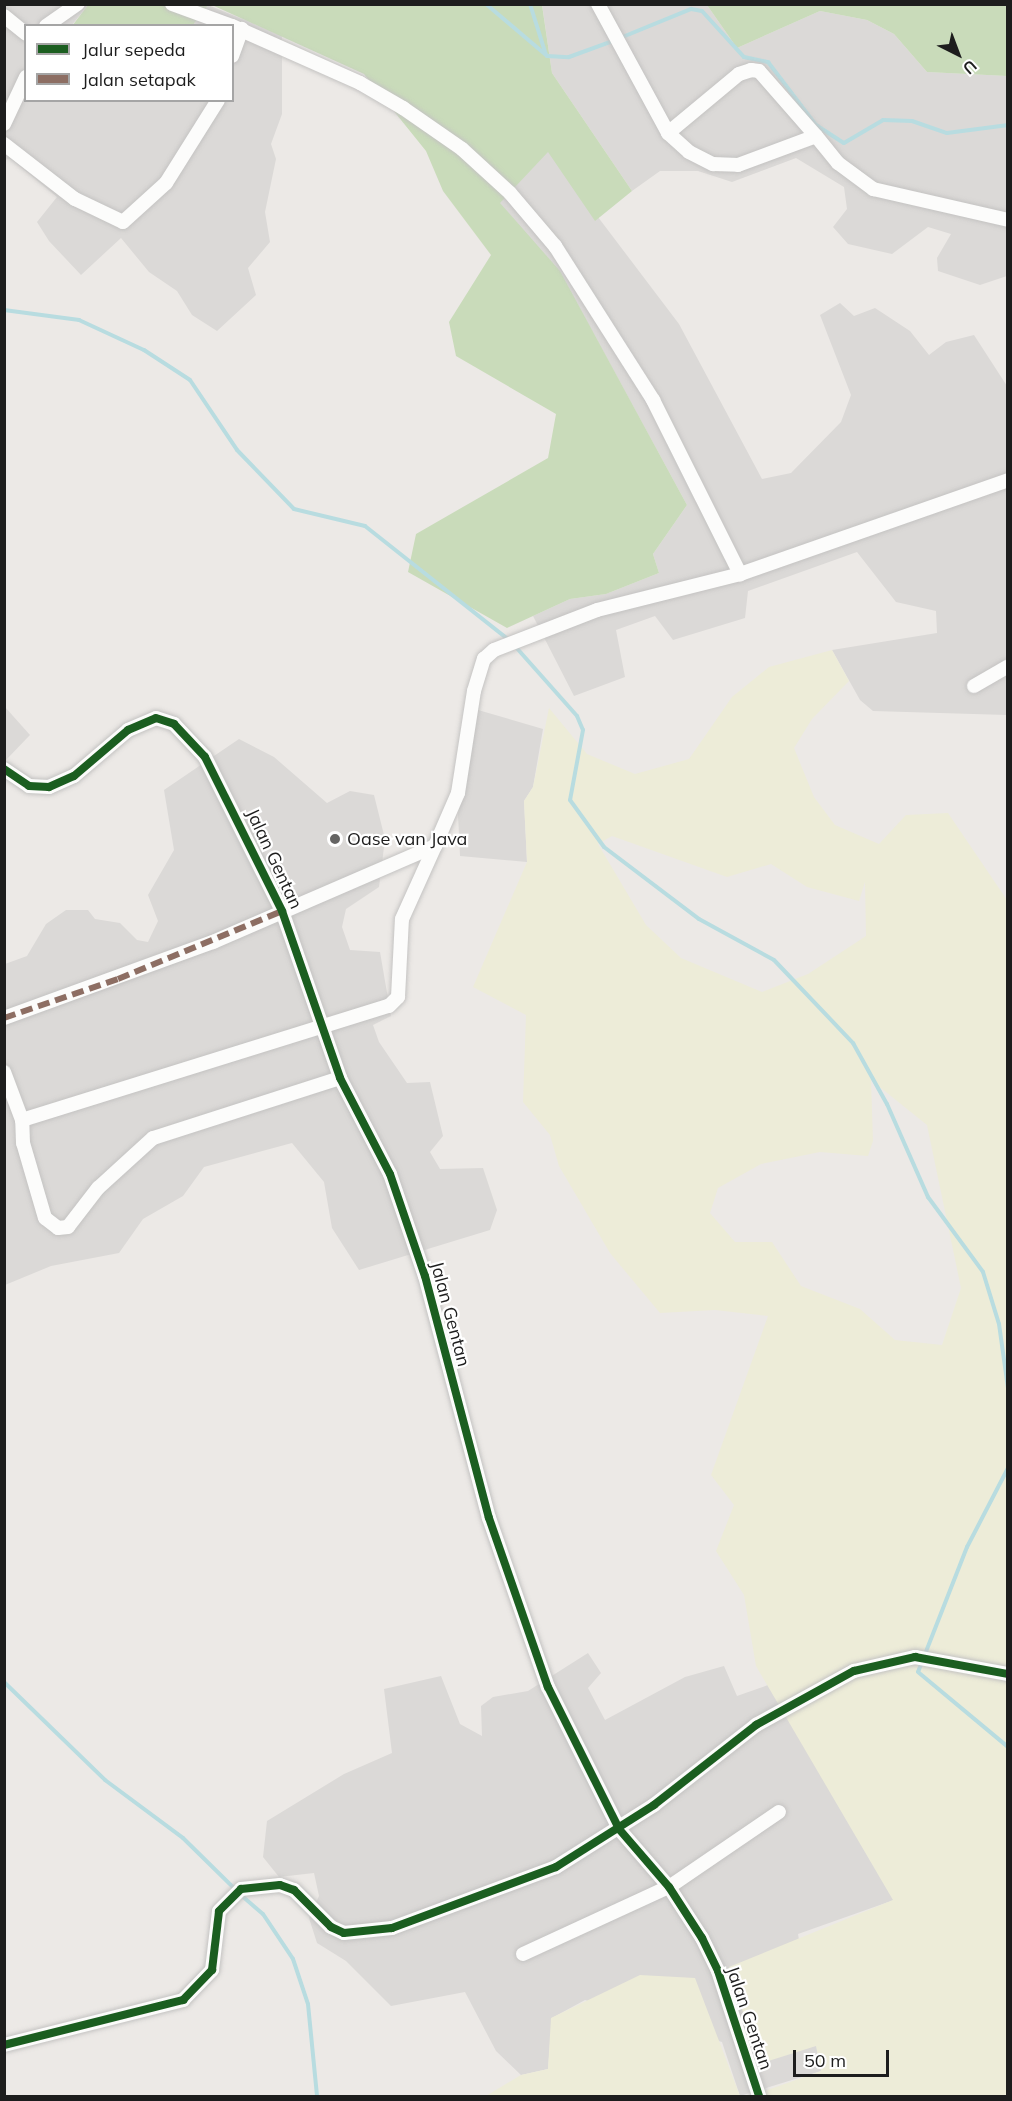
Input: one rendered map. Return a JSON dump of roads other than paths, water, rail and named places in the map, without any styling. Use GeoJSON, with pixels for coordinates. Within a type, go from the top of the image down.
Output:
{"type":"FeatureCollection","features":[{"type":"Feature","properties":{"kind":"street"},"geometry":{"type":"LineString","coordinates":[[49,24],[78,4]]}},
{"type":"Feature","properties":{"kind":"street"},"geometry":{"type":"LineString","coordinates":[[172,4],[227,24]]}},
{"type":"Feature","properties":{"kind":"street"},"geometry":{"type":"LineString","coordinates":[[598,4],[668,133],[713,164],[738,165],[816,136]]}},
{"type":"Feature","properties":{"kind":"street"},"geometry":{"type":"LineString","coordinates":[[4,16],[24,32]]}},
{"type":"Feature","properties":{"kind":"street"},"geometry":{"type":"LineString","coordinates":[[235,27],[403,108],[462,148],[510,193],[555,246],[653,400],[740,574]]}},
{"type":"Feature","properties":{"kind":"street"},"geometry":{"type":"LineString","coordinates":[[668,133],[739,74],[751,70],[759,71],[838,163],[873,189],[1008,220]]}},
{"type":"Feature","properties":{"kind":"street"},"geometry":{"type":"LineString","coordinates":[[4,124],[24,81]]}},
{"type":"Feature","properties":{"kind":"street"},"geometry":{"type":"LineString","coordinates":[[4,144],[75,199],[123,222],[165,183],[217,102]]}},
{"type":"Feature","properties":{"kind":"street"},"geometry":{"type":"LineString","coordinates":[[22,1120],[239,1049],[322,1029],[379,1011],[398,997],[402,919],[458,793],[474,691],[484,659],[505,644],[597,610],[740,574],[1008,480]]}},
{"type":"Feature","properties":{"kind":"street"},"geometry":{"type":"LineString","coordinates":[[974,686],[1008,666]]}},
{"type":"Feature","properties":{"kind":"street","name":"Jalan Gentan"},"geometry":{"type":"LineString","coordinates":[[4,769],[29,786],[49,787],[74,776],[128,730],[156,718],[174,724],[205,757],[282,911],[340,1078],[390,1174],[425,1276],[489,1518],[548,1687],[619,1830],[669,1887],[718,1971],[759,2097]]}},
{"type":"Feature","properties":{"kind":"street"},"geometry":{"type":"LineString","coordinates":[[4,1018],[118,979],[435,846]]}},
{"type":"Feature","properties":{"kind":"street"},"geometry":{"type":"LineString","coordinates":[[4,1072],[22,1120],[23,1143],[45,1218],[58,1228],[68,1227],[98,1188],[153,1138],[340,1078]]}},
{"type":"Feature","properties":{"kind":"street"},"geometry":{"type":"LineString","coordinates":[[4,2045],[183,2000],[212,1970],[219,1911],[241,1889],[280,1885],[294,1890],[331,1927],[344,1933],[392,1928],[556,1867],[619,1830],[756,1725],[854,1671],[915,1657],[1008,1674]]}},
{"type":"Feature","properties":{"kind":"street"},"geometry":{"type":"LineString","coordinates":[[523,1954],[669,1887],[780,1812]]}},
{"type":"Feature","properties":{"kind":"waterway"},"geometry":{"type":"LineString","coordinates":[[486,4],[547,56],[569,57],[613,41]]}},
{"type":"Feature","properties":{"kind":"waterway"},"geometry":{"type":"LineString","coordinates":[[530,4],[546,55]]}},
{"type":"Feature","properties":{"kind":"waterway"},"geometry":{"type":"LineString","coordinates":[[620,38],[691,9],[702,11],[744,57],[768,62],[816,125],[844,143],[883,120],[912,121],[947,133],[1008,125]]}},
{"type":"Feature","properties":{"kind":"waterway"},"geometry":{"type":"LineString","coordinates":[[4,310],[79,320],[144,350],[190,380],[237,450],[294,509],[365,526],[509,640]]}},
{"type":"Feature","properties":{"kind":"waterway"},"geometry":{"type":"LineString","coordinates":[[514,645],[577,716],[583,730],[570,800],[604,847],[699,919],[774,960],[853,1043],[887,1104],[928,1197],[983,1272],[999,1324],[1008,1388]]}},
{"type":"Feature","properties":{"kind":"waterway"},"geometry":{"type":"LineString","coordinates":[[1008,1468],[967,1547],[918,1672],[1008,1747]]}},
{"type":"Feature","properties":{"kind":"waterway"},"geometry":{"type":"LineString","coordinates":[[4,1682],[105,1780],[183,1838],[236,1890]]}},
{"type":"Feature","properties":{"kind":"waterway"},"geometry":{"type":"LineString","coordinates":[[241,1895],[263,1914],[293,1959],[308,2004],[317,2096]]}},
{"type":"Feature","properties":{"kind":"place","name":"Oase van Java"},"geometry":{"type":"Point","coordinates":[335,839]}}]}
